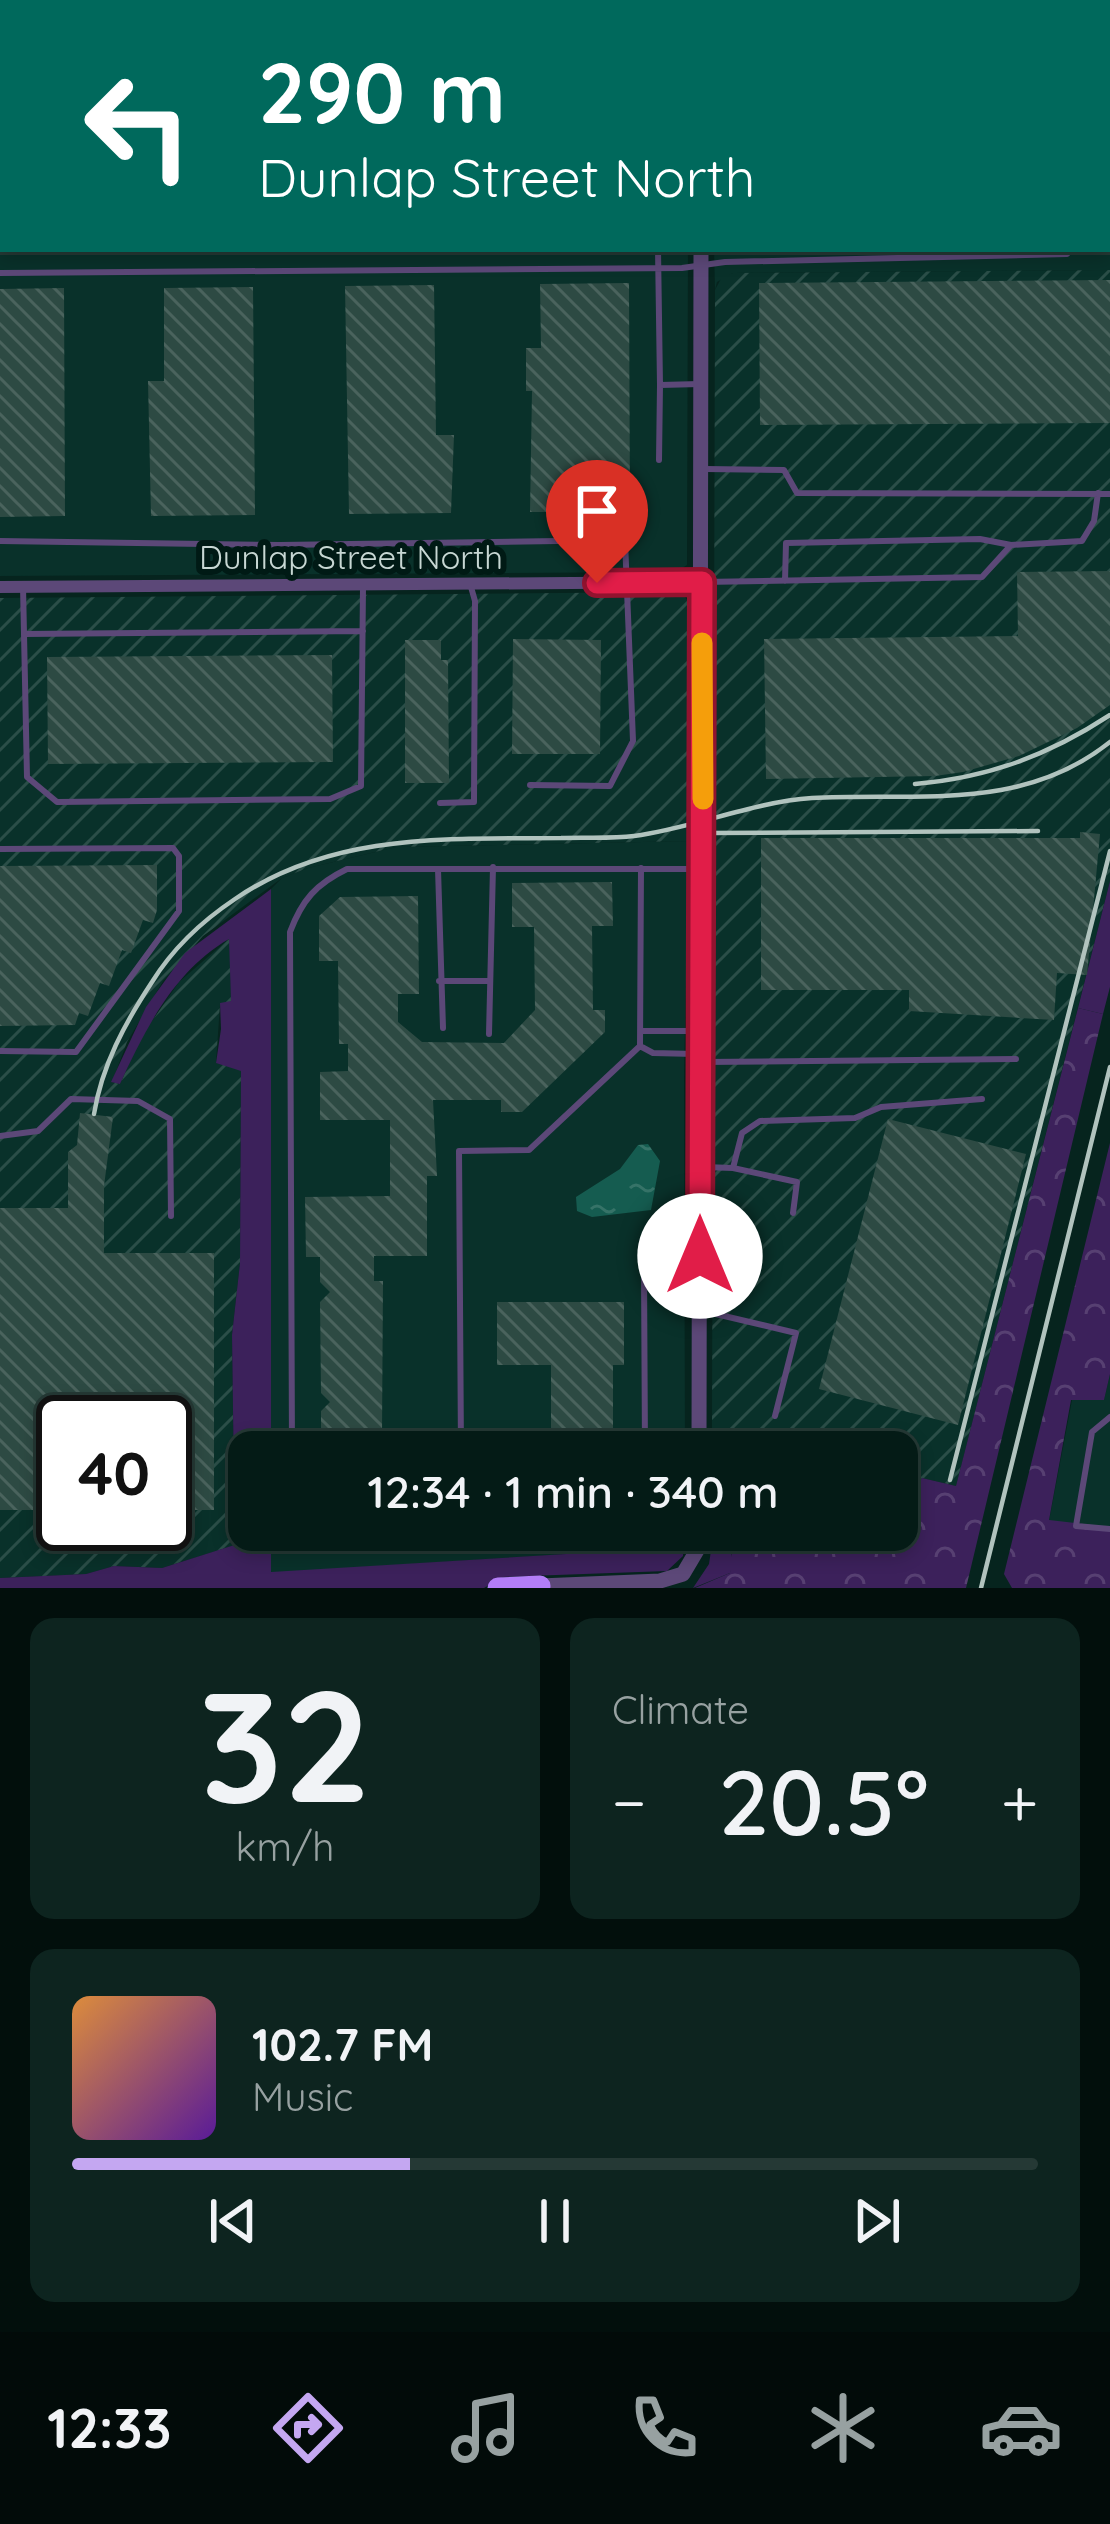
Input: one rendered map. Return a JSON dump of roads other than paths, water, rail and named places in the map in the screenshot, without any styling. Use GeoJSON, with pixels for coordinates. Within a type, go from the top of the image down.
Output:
{"type":"FeatureCollection","features":[{"type":"Feature","properties":{"kind":"highway"},"geometry":{"type":"LineString","coordinates":[[497,1588],[539,1587]]}},
{"type":"Feature","properties":{"kind":"street"},"geometry":{"type":"LineString","coordinates":[[699,1431],[701,257]]}},
{"type":"Feature","properties":{"kind":"street","name":"Dunlap Street North"},"geometry":{"type":"LineString","coordinates":[[0,586],[702,582]]}},
{"type":"Feature","properties":{"kind":"street"},"geometry":{"type":"LineString","coordinates":[[539,1587],[660,1581],[683,1574],[697,1551]]}},
{"type":"Feature","properties":{"kind":"lane"},"geometry":{"type":"LineString","coordinates":[[658,252],[659,460]]}},
{"type":"Feature","properties":{"kind":"lane"},"geometry":{"type":"LineString","coordinates":[[755,252],[755,262]]}},
{"type":"Feature","properties":{"kind":"lane"},"geometry":{"type":"LineString","coordinates":[[0,273],[658,268],[701,257],[755,262],[1069,252]]}},
{"type":"Feature","properties":{"kind":"lane"},"geometry":{"type":"LineString","coordinates":[[660,385],[700,384]]}},
{"type":"Feature","properties":{"kind":"lane"},"geometry":{"type":"LineString","coordinates":[[701,469],[784,470],[797,493],[1110,494]]}},
{"type":"Feature","properties":{"kind":"lane"},"geometry":{"type":"LineString","coordinates":[[784,580],[786,543],[1082,541],[1094,521],[1098,494]]}},
{"type":"Feature","properties":{"kind":"lane"},"geometry":{"type":"LineString","coordinates":[[0,541],[280,545],[625,541],[634,742],[610,786],[530,785]]}},
{"type":"Feature","properties":{"kind":"lane"},"geometry":{"type":"LineString","coordinates":[[702,582],[982,578],[1011,545]]}},
{"type":"Feature","properties":{"kind":"lane"},"geometry":{"type":"LineString","coordinates":[[23,586],[27,777],[57,802],[171,801],[330,799],[361,786],[363,583]]}},
{"type":"Feature","properties":{"kind":"lane"},"geometry":{"type":"LineString","coordinates":[[440,803],[474,802],[475,601],[470,584]]}},
{"type":"Feature","properties":{"kind":"lane"},"geometry":{"type":"LineString","coordinates":[[24,634],[363,631]]}},
{"type":"Feature","properties":{"kind":"lane"},"geometry":{"type":"LineString","coordinates":[[0,849],[173,848],[179,856],[179,911],[76,1052],[0,1052]]}},
{"type":"Feature","properties":{"kind":"lane"},"geometry":{"type":"LineString","coordinates":[[489,1034],[493,867]]}},
{"type":"Feature","properties":{"kind":"lane"},"geometry":{"type":"LineString","coordinates":[[439,868],[443,1028]]}},
{"type":"Feature","properties":{"kind":"lane"},"geometry":{"type":"LineString","coordinates":[[461,1431],[459,1151],[529,1150],[640,1046],[641,868]]}},
{"type":"Feature","properties":{"kind":"lane"},"geometry":{"type":"LineString","coordinates":[[292,1431],[290,932],[300,905],[321,882],[347,869],[702,869]]}},
{"type":"Feature","properties":{"kind":"lane"},"geometry":{"type":"LineString","coordinates":[[440,981],[489,981]]}},
{"type":"Feature","properties":{"kind":"lane"},"geometry":{"type":"LineString","coordinates":[[643,1030],[700,1030]]}},
{"type":"Feature","properties":{"kind":"lane"},"geometry":{"type":"LineString","coordinates":[[640,1046],[653,1053],[699,1058],[1016,1059]]}},
{"type":"Feature","properties":{"kind":"lane"},"geometry":{"type":"LineString","coordinates":[[734,1168],[742,1133],[760,1120],[855,1118],[881,1107],[982,1099]]}},
{"type":"Feature","properties":{"kind":"lane"},"geometry":{"type":"LineString","coordinates":[[0,1136],[38,1130],[71,1100],[138,1101],[170,1119],[171,1216]]}},
{"type":"Feature","properties":{"kind":"lane"},"geometry":{"type":"LineString","coordinates":[[700,1167],[734,1168],[797,1182],[793,1213]]}},
{"type":"Feature","properties":{"kind":"lane"},"geometry":{"type":"LineString","coordinates":[[645,1431],[644,1269],[700,1269]]}},
{"type":"Feature","properties":{"kind":"lane"},"geometry":{"type":"LineString","coordinates":[[700,1310],[796,1333],[775,1416]]}},
{"type":"Feature","properties":{"kind":"lane"},"geometry":{"type":"LineString","coordinates":[[1110,1417],[1093,1432],[1076,1526],[1110,1529]]}},
{"type":"Feature","properties":{"kind":"water"},"geometry":{"type":"Polygon","coordinates":[[[648,1144],[660,1161],[651,1210],[592,1217],[577,1211],[576,1197],[620,1169],[638,1145],[648,1144]]]}},
{"type":"Feature","properties":{"kind":"railway"},"geometry":{"type":"LineString","coordinates":[[915,784],[1017,762],[1110,715]]}},
{"type":"Feature","properties":{"kind":"railway"},"geometry":{"type":"LineString","coordinates":[[94,1114],[124,1029],[179,947],[235,899],[311,861],[434,840],[634,836],[812,798],[1004,789],[1076,765],[1110,742]]}},
{"type":"Feature","properties":{"kind":"railway"},"geometry":{"type":"LineString","coordinates":[[708,833],[1038,831]]}},
{"type":"Feature","properties":{"kind":"railway"},"geometry":{"type":"LineString","coordinates":[[950,1480],[1110,851]]}},
{"type":"Feature","properties":{"kind":"railway"},"geometry":{"type":"LineString","coordinates":[[981,1588],[1110,1067]]}}]}
